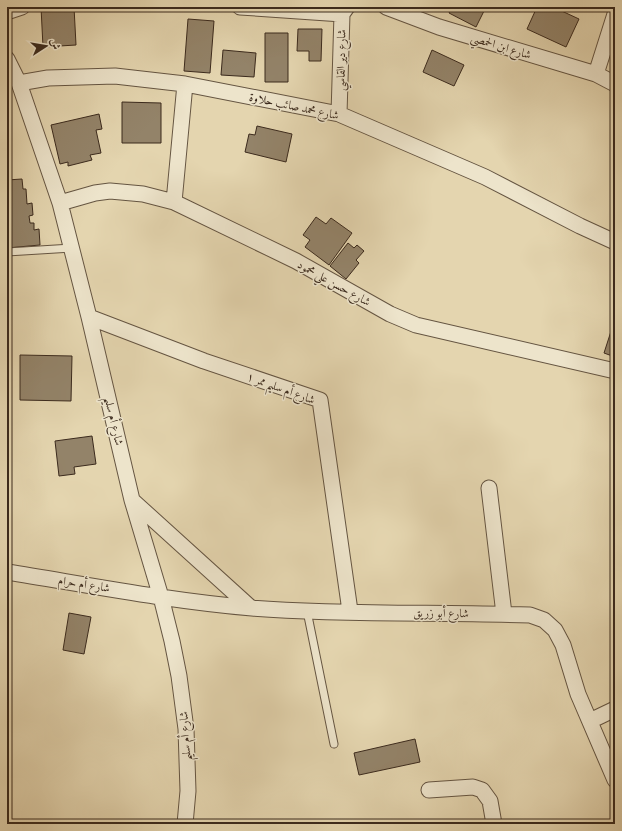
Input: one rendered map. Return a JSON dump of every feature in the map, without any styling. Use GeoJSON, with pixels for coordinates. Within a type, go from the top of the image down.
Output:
{"type":"FeatureCollection","features":[{"type":"Feature","properties":{"kind":"street"},"geometry":{"type":"LineString","coordinates":[[7,12],[22,7]]}},
{"type":"Feature","properties":{"kind":"street"},"geometry":{"type":"LineString","coordinates":[[240,7],[344,10]]}},
{"type":"Feature","properties":{"kind":"street","name":"شارع ابن الحمصي"},"geometry":{"type":"LineString","coordinates":[[386,7],[439,27],[596,74],[615,84]]}},
{"type":"Feature","properties":{"kind":"street","name":"شارع دير القاسي"},"geometry":{"type":"LineString","coordinates":[[340,114],[344,10]]}},
{"type":"Feature","properties":{"kind":"street"},"geometry":{"type":"LineString","coordinates":[[596,74],[615,14]]}},
{"type":"Feature","properties":{"kind":"street","name":"شارع أم سليم"},"geometry":{"type":"LineString","coordinates":[[7,59],[19,83],[60,203],[89,317],[132,500],[162,597],[180,676],[186,729],[188,791],[185,824]]}},
{"type":"Feature","properties":{"kind":"street","name":"شارع محمد صائب حلاوة"},"geometry":{"type":"LineString","coordinates":[[19,83],[48,78],[93,76],[185,84],[340,114],[485,177],[580,226],[615,242]]}},
{"type":"Feature","properties":{"kind":"street"},"geometry":{"type":"LineString","coordinates":[[174,202],[185,84]]}},
{"type":"Feature","properties":{"kind":"street","name":"شارع حسن علي محمود"},"geometry":{"type":"LineString","coordinates":[[60,203],[96,193],[110,191],[143,194],[174,202],[296,261],[390,314],[416,325],[615,371]]}},
{"type":"Feature","properties":{"kind":"street","name":"شارع أم سليم ممر ١"},"geometry":{"type":"LineString","coordinates":[[89,317],[204,361],[320,400],[350,611]]}},
{"type":"Feature","properties":{"kind":"street"},"geometry":{"type":"LineString","coordinates":[[489,488],[504,614]]}},
{"type":"Feature","properties":{"kind":"street"},"geometry":{"type":"LineString","coordinates":[[132,500],[251,608]]}},
{"type":"Feature","properties":{"kind":"street","name":"شارع أم حرام"},"geometry":{"type":"LineString","coordinates":[[7,572],[162,597]]}},
{"type":"Feature","properties":{"kind":"street","name":"شارع أبو زريق"},"geometry":{"type":"LineString","coordinates":[[162,597],[251,608],[307,611],[530,615],[544,620],[555,630],[563,645],[578,694],[615,780]]}},
{"type":"Feature","properties":{"kind":"street"},"geometry":{"type":"LineString","coordinates":[[590,721],[615,709]]}},
{"type":"Feature","properties":{"kind":"street"},"geometry":{"type":"LineString","coordinates":[[429,790],[473,788],[482,790],[490,801],[494,824]]}},
{"type":"Feature","properties":{"kind":"street","name":"شارع أم سليم"},"geometry":{"type":"LineString","coordinates":[[188,791],[194,824]]}},
{"type":"Feature","properties":{"kind":"lane"},"geometry":{"type":"LineString","coordinates":[[7,252],[72,248]]}},
{"type":"Feature","properties":{"kind":"lane"},"geometry":{"type":"LineString","coordinates":[[307,611],[334,744]]}},
{"type":"Feature","properties":{"kind":"building"},"geometry":{"type":"Polygon","coordinates":[[[41,7],[74,7],[76,45],[43,47],[41,7]]]}},
{"type":"Feature","properties":{"kind":"building"},"geometry":{"type":"Polygon","coordinates":[[[452,7],[486,7],[476,27],[449,13],[452,7]]]}},
{"type":"Feature","properties":{"kind":"building"},"geometry":{"type":"Polygon","coordinates":[[[537,7],[553,7],[579,19],[566,47],[527,29],[537,7]]]}},
{"type":"Feature","properties":{"kind":"building"},"geometry":{"type":"Polygon","coordinates":[[[188,19],[214,21],[210,73],[184,71],[188,19]]]}},
{"type":"Feature","properties":{"kind":"building"},"geometry":{"type":"Polygon","coordinates":[[[298,29],[322,29],[321,61],[309,61],[309,51],[297,51],[298,29]]]}},
{"type":"Feature","properties":{"kind":"building"},"geometry":{"type":"Polygon","coordinates":[[[265,33],[288,33],[288,82],[265,82],[265,33]]]}},
{"type":"Feature","properties":{"kind":"building"},"geometry":{"type":"Polygon","coordinates":[[[223,50],[256,53],[254,77],[221,75],[223,50]]]}},
{"type":"Feature","properties":{"kind":"building"},"geometry":{"type":"Polygon","coordinates":[[[432,50],[464,65],[454,86],[423,72],[432,50]]]}},
{"type":"Feature","properties":{"kind":"building"},"geometry":{"type":"Polygon","coordinates":[[[122,102],[161,103],[161,143],[122,143],[122,102]]]}},
{"type":"Feature","properties":{"kind":"building"},"geometry":{"type":"Polygon","coordinates":[[[99,114],[102,129],[96,130],[101,153],[90,155],[92,160],[68,166],[68,162],[60,164],[51,125],[99,114]]]}},
{"type":"Feature","properties":{"kind":"building"},"geometry":{"type":"Polygon","coordinates":[[[257,126],[292,134],[286,162],[245,152],[249,134],[255,135],[257,126]]]}},
{"type":"Feature","properties":{"kind":"building"},"geometry":{"type":"Polygon","coordinates":[[[22,179],[23,189],[26,189],[27,204],[32,203],[33,215],[29,216],[30,223],[34,223],[34,230],[39,229],[40,245],[7,248],[7,180],[22,179]]]}},
{"type":"Feature","properties":{"kind":"building"},"geometry":{"type":"Polygon","coordinates":[[[316,217],[326,224],[331,218],[352,233],[329,265],[305,247],[310,240],[303,235],[316,217]]]}},
{"type":"Feature","properties":{"kind":"building"},"geometry":{"type":"Polygon","coordinates":[[[348,243],[354,248],[357,245],[364,251],[356,260],[359,263],[346,279],[330,266],[348,243]]]}},
{"type":"Feature","properties":{"kind":"building"},"geometry":{"type":"Polygon","coordinates":[[[615,322],[615,357],[604,353],[615,322]]]}},
{"type":"Feature","properties":{"kind":"building"},"geometry":{"type":"Polygon","coordinates":[[[20,355],[72,356],[71,401],[20,400],[20,355]]]}},
{"type":"Feature","properties":{"kind":"building"},"geometry":{"type":"Polygon","coordinates":[[[92,436],[96,464],[74,467],[75,474],[59,476],[55,441],[92,436]]]}},
{"type":"Feature","properties":{"kind":"building"},"geometry":{"type":"Polygon","coordinates":[[[69,613],[91,617],[84,654],[63,650],[69,613]]]}},
{"type":"Feature","properties":{"kind":"building"},"geometry":{"type":"Polygon","coordinates":[[[415,739],[420,762],[359,775],[354,753],[415,739]]]}}]}
